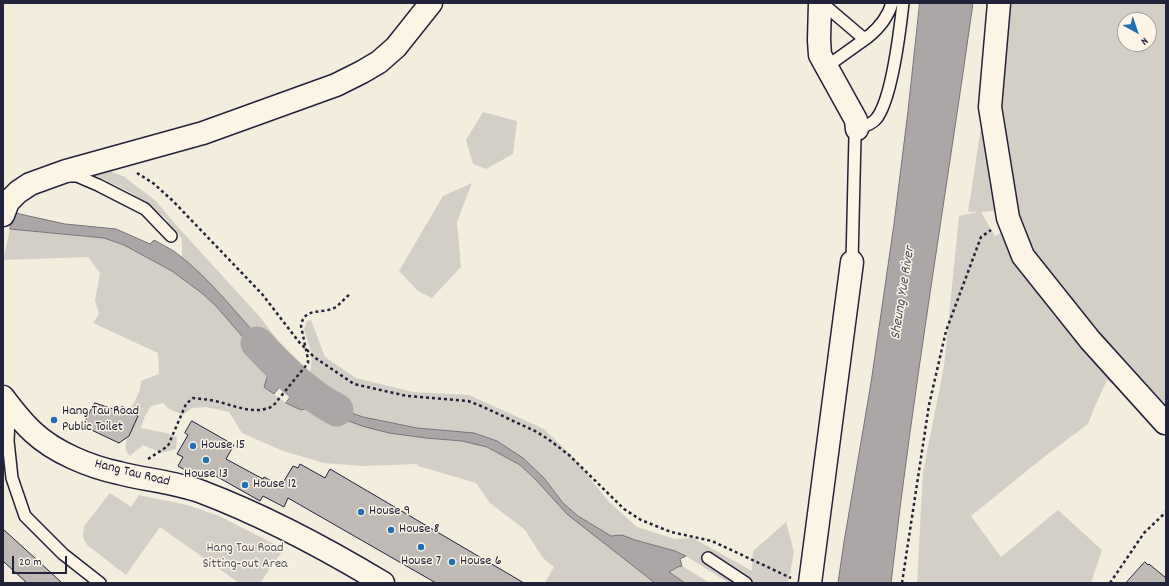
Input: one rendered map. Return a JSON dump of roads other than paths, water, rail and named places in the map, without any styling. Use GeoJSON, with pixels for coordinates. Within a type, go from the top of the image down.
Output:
{"type":"FeatureCollection","features":[{"type":"Feature","properties":{"kind":"street"},"geometry":{"type":"LineString","coordinates":[[6,209],[18,192],[30,184],[66,171],[203,133],[336,85],[379,62],[396,47],[431,3]]}},
{"type":"Feature","properties":{"kind":"street"},"geometry":{"type":"LineString","coordinates":[[821,3],[820,55],[856,120],[857,129]]}},
{"type":"Feature","properties":{"kind":"street"},"geometry":{"type":"LineString","coordinates":[[999,3],[990,107],[1008,218],[1023,256],[1090,340],[1165,423]]}},
{"type":"Feature","properties":{"kind":"street"},"geometry":{"type":"LineString","coordinates":[[802,581],[852,262]]}},
{"type":"Feature","properties":{"kind":"street","name":"Hang Tau Road"},"geometry":{"type":"LineString","coordinates":[[7,412],[56,448],[74,458],[119,473],[165,482],[199,491],[240,506],[346,560],[383,583]]}},
{"type":"Feature","properties":{"kind":"lane"},"geometry":{"type":"LineString","coordinates":[[821,3],[862,37],[868,37]]}},
{"type":"Feature","properties":{"kind":"lane"},"geometry":{"type":"LineString","coordinates":[[826,67],[868,37],[889,13],[892,3]]}},
{"type":"Feature","properties":{"kind":"lane"},"geometry":{"type":"LineString","coordinates":[[852,262],[855,136],[857,129],[875,121],[882,110],[889,87],[903,3]]}},
{"type":"Feature","properties":{"kind":"lane"},"geometry":{"type":"LineString","coordinates":[[52,176],[78,176],[98,185],[145,209],[171,236]]}},
{"type":"Feature","properties":{"kind":"lane"},"geometry":{"type":"LineString","coordinates":[[7,412],[12,478],[25,516],[62,554],[100,583]]}},
{"type":"Feature","properties":{"kind":"lane"},"geometry":{"type":"LineString","coordinates":[[708,558],[746,583]]}},
{"type":"Feature","properties":{"kind":"water","name":"Sheung Yue River"},"geometry":{"type":"Polygon","coordinates":[[[920,3],[973,3],[919,365],[891,583],[838,583],[871,383],[894,224],[920,3]]]}},
{"type":"Feature","properties":{"kind":"water"},"geometry":{"type":"Polygon","coordinates":[[[15,213],[65,224],[116,229],[150,244],[154,240],[175,252],[202,275],[273,352],[279,357],[288,354],[298,364],[274,394],[264,387],[269,371],[267,365],[216,306],[203,294],[172,271],[124,245],[104,238],[10,229],[15,213]]]}},
{"type":"Feature","properties":{"kind":"water"},"geometry":{"type":"Polygon","coordinates":[[[310,373],[323,383],[322,390],[340,409],[363,417],[417,428],[474,433],[497,441],[523,458],[544,478],[563,503],[578,516],[611,536],[622,535],[675,551],[686,556],[680,559],[682,566],[669,572],[685,583],[655,583],[568,515],[520,465],[487,447],[462,441],[389,433],[362,426],[312,407],[301,410],[286,403],[310,373]]]}},
{"type":"Feature","properties":{"kind":"waterway"},"geometry":{"type":"LineString","coordinates":[[257,343],[304,388],[337,410]]}},
{"type":"Feature","properties":{"kind":"place","name":"Hang Tau Road Public Toilet"},"geometry":{"type":"Point","coordinates":[54,420]}},
{"type":"Feature","properties":{"kind":"place","name":"House 15"},"geometry":{"type":"Point","coordinates":[193,446]}},
{"type":"Feature","properties":{"kind":"place","name":"House 13"},"geometry":{"type":"Point","coordinates":[206,460]}},
{"type":"Feature","properties":{"kind":"place","name":"House 12"},"geometry":{"type":"Point","coordinates":[245,485]}},
{"type":"Feature","properties":{"kind":"place","name":"House 9"},"geometry":{"type":"Point","coordinates":[361,512]}},
{"type":"Feature","properties":{"kind":"place","name":"House 8"},"geometry":{"type":"Point","coordinates":[391,530]}},
{"type":"Feature","properties":{"kind":"place","name":"House 7"},"geometry":{"type":"Point","coordinates":[421,547]}},
{"type":"Feature","properties":{"kind":"place","name":"House 6"},"geometry":{"type":"Point","coordinates":[452,562]}},
{"type":"Feature","properties":{"kind":"park label","name":"Hang Tau Road Sitting-out Area"},"geometry":{"type":"Point","coordinates":[245,558]}}]}
